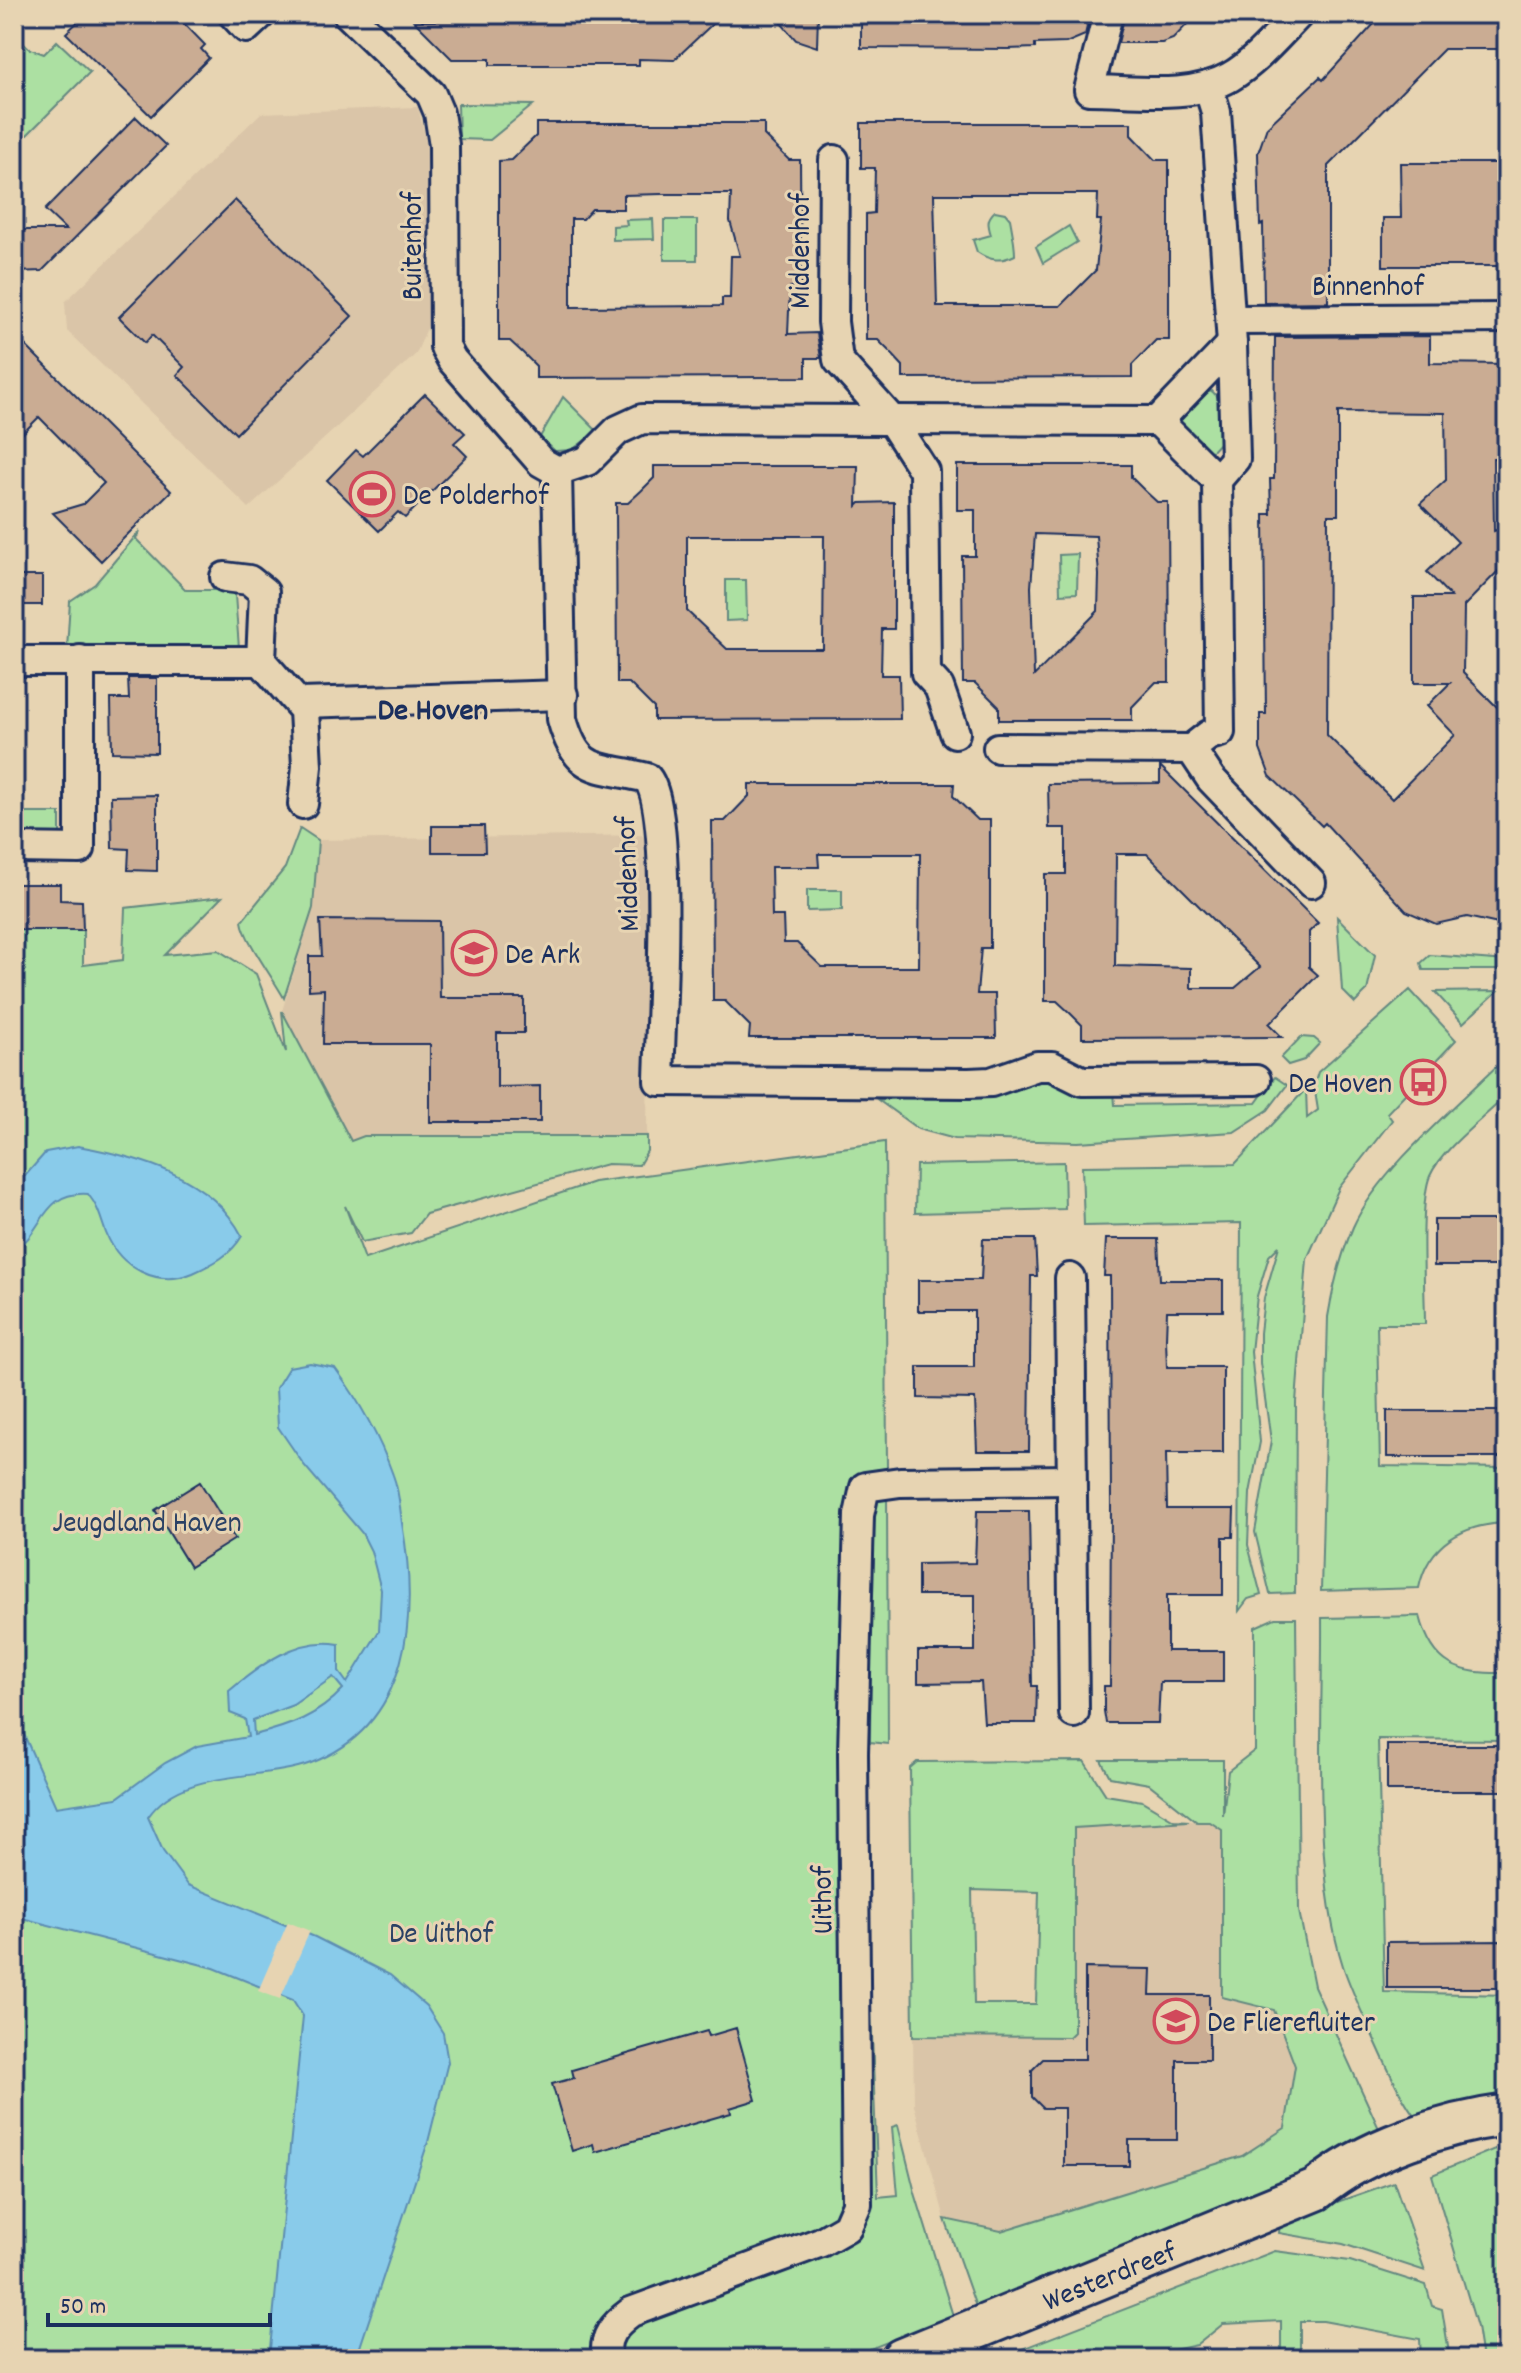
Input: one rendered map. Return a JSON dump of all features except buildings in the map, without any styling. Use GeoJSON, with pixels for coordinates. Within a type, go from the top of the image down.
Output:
{"type":"FeatureCollection","features":[{"type":"Feature","properties":{"kind":"main road","name":"Westerdreef"},"geometry":{"type":"LineString","coordinates":[[902,2359],[1316,2190],[1341,2169],[1458,2121],[1507,2116]]}},
{"type":"Feature","properties":{"kind":"street"},"geometry":{"type":"LineString","coordinates":[[233,14],[246,28],[261,14]]}},
{"type":"Feature","properties":{"kind":"street","name":"Buitenhof"},"geometry":{"type":"LineString","coordinates":[[348,14],[431,94],[439,113],[444,145],[445,347],[452,360],[541,462],[557,471]]}},
{"type":"Feature","properties":{"kind":"street"},"geometry":{"type":"LineString","coordinates":[[1108,14],[1089,90],[1181,90],[1208,86],[1230,77],[1251,61],[1299,14]]}},
{"type":"Feature","properties":{"kind":"street"},"geometry":{"type":"LineString","coordinates":[[1208,86],[1216,112],[1232,332],[1235,459],[1217,480],[1220,767],[1211,779]]}},
{"type":"Feature","properties":{"kind":"street","name":"Middenhof"},"geometry":{"type":"LineString","coordinates":[[834,160],[833,322],[838,360],[890,418],[924,471],[926,673],[939,687],[955,733]]}},
{"type":"Feature","properties":{"kind":"street","name":"Binnenhof"},"geometry":{"type":"LineString","coordinates":[[1232,332],[1507,318]]}},
{"type":"Feature","properties":{"kind":"street"},"geometry":{"type":"LineString","coordinates":[[1158,421],[1232,332]]}},
{"type":"Feature","properties":{"kind":"street"},"geometry":{"type":"LineString","coordinates":[[557,471],[587,461],[618,430],[642,419],[1158,421],[1217,480]]}},
{"type":"Feature","properties":{"kind":"street","name":"Middenhof"},"geometry":{"type":"LineString","coordinates":[[557,471],[562,719],[568,739],[581,759],[596,770],[647,778],[656,788],[664,835],[659,1081],[969,1083],[991,1082],[1037,1066],[1052,1066],[1082,1081],[1256,1080]]}},
{"type":"Feature","properties":{"kind":"street"},"geometry":{"type":"LineString","coordinates":[[225,577],[249,580],[264,592],[261,661]]}},
{"type":"Feature","properties":{"kind":"street"},"geometry":{"type":"LineString","coordinates":[[14,848],[80,849],[80,660]]}},
{"type":"Feature","properties":{"kind":"street"},"geometry":{"type":"LineString","coordinates":[[14,661],[261,661],[301,703],[307,766],[303,804]]}},
{"type":"Feature","properties":{"kind":"street"},"geometry":{"type":"LineString","coordinates":[[301,703],[563,695]]}},
{"type":"Feature","properties":{"kind":"street"},"geometry":{"type":"LineString","coordinates":[[998,748],[1191,749],[1209,735],[1220,732]]}},
{"type":"Feature","properties":{"kind":"street"},"geometry":{"type":"LineString","coordinates":[[1191,749],[1211,779],[1311,883]]}},
{"type":"Feature","properties":{"kind":"street"},"geometry":{"type":"LineString","coordinates":[[1070,1278],[1074,1713]]}},
{"type":"Feature","properties":{"kind":"street","name":"Uithof"},"geometry":{"type":"LineString","coordinates":[[607,2359],[608,2338],[614,2324],[631,2312],[821,2242],[847,2227],[857,2204],[853,1753],[859,1515],[865,1487],[900,1482],[1071,1480]]}},
{"type":"Feature","properties":{"kind":"shaded area","name":"De Polderhof"},"geometry":{"type":"Polygon","coordinates":[[[418,107],[428,148],[430,321],[416,354],[249,508],[67,331],[65,302],[261,113],[418,107]]]}},
{"type":"Feature","properties":{"kind":"shaded area","name":"De Ark"},"geometry":{"type":"Polygon","coordinates":[[[650,835],[647,1136],[364,1136],[350,1141],[282,1011],[314,907],[318,840],[650,835]]]}},
{"type":"Feature","properties":{"kind":"shaded area","name":"De Flierefluiter"},"geometry":{"type":"Polygon","coordinates":[[[1210,1822],[1222,1830],[1222,1996],[1274,2010],[1295,2066],[1285,2128],[1242,2156],[1001,2231],[945,2219],[914,2105],[913,2036],[1069,2037],[1074,2031],[1074,1828],[1210,1822]]]}},
{"type":"Feature","properties":{"kind":"green space"},"geometry":{"type":"Polygon","coordinates":[[[14,34],[28,48],[44,54],[57,41],[90,72],[14,148],[14,34]]]}},
{"type":"Feature","properties":{"kind":"green space"},"geometry":{"type":"Polygon","coordinates":[[[458,104],[533,105],[490,140],[459,139],[458,104]]]}},
{"type":"Feature","properties":{"kind":"green space"},"geometry":{"type":"Polygon","coordinates":[[[995,211],[1005,213],[1010,219],[1015,255],[1000,260],[977,252],[973,240],[991,235],[988,222],[995,211]]]}},
{"type":"Feature","properties":{"kind":"green space"},"geometry":{"type":"Polygon","coordinates":[[[653,219],[654,239],[613,240],[613,226],[627,225],[626,220],[653,219]]]}},
{"type":"Feature","properties":{"kind":"green space"},"geometry":{"type":"Polygon","coordinates":[[[664,220],[697,220],[697,260],[664,260],[664,220]]]}},
{"type":"Feature","properties":{"kind":"green space"},"geometry":{"type":"Polygon","coordinates":[[[1069,226],[1077,242],[1043,263],[1036,247],[1069,226]]]}},
{"type":"Feature","properties":{"kind":"green space"},"geometry":{"type":"Polygon","coordinates":[[[1212,391],[1221,401],[1222,440],[1210,453],[1177,428],[1178,413],[1197,396],[1212,391]]]}},
{"type":"Feature","properties":{"kind":"green space"},"geometry":{"type":"Polygon","coordinates":[[[563,397],[597,431],[572,450],[555,451],[540,437],[563,397]]]}},
{"type":"Feature","properties":{"kind":"green space"},"geometry":{"type":"Polygon","coordinates":[[[140,531],[136,539],[186,590],[228,590],[235,595],[239,648],[67,649],[70,601],[95,584],[140,531]]]}},
{"type":"Feature","properties":{"kind":"green space"},"geometry":{"type":"Polygon","coordinates":[[[1078,554],[1077,593],[1060,594],[1059,555],[1078,554]]]}},
{"type":"Feature","properties":{"kind":"green space"},"geometry":{"type":"Polygon","coordinates":[[[726,580],[746,580],[747,620],[726,621],[726,580]]]}},
{"type":"Feature","properties":{"kind":"green space"},"geometry":{"type":"Polygon","coordinates":[[[14,813],[60,813],[60,839],[14,839],[14,813]]]}},
{"type":"Feature","properties":{"kind":"green space"},"geometry":{"type":"Polygon","coordinates":[[[300,828],[318,840],[313,908],[284,998],[253,948],[242,921],[285,868],[300,828]]]}},
{"type":"Feature","properties":{"kind":"green space"},"geometry":{"type":"Polygon","coordinates":[[[807,890],[842,890],[842,910],[807,911],[807,890]]]}},
{"type":"Feature","properties":{"kind":"green space","name":"De Uithof"},"geometry":{"type":"Polygon","coordinates":[[[222,897],[165,955],[218,950],[256,974],[286,1052],[282,1011],[351,1141],[364,1136],[647,1136],[647,1151],[639,1165],[607,1164],[426,1214],[411,1233],[362,1242],[345,1206],[365,1259],[594,1182],[885,1142],[887,1468],[870,1471],[860,1712],[878,2197],[898,2195],[892,2127],[898,2125],[915,2193],[953,2316],[845,2359],[14,2359],[14,930],[83,930],[83,965],[123,960],[125,908],[222,897]]]}},
{"type":"Feature","properties":{"kind":"green space"},"geometry":{"type":"Polygon","coordinates":[[[1337,917],[1375,955],[1367,991],[1355,1003],[1342,990],[1337,917]]]}},
{"type":"Feature","properties":{"kind":"green space"},"geometry":{"type":"Polygon","coordinates":[[[1430,955],[1507,961],[1507,970],[1423,970],[1421,963],[1430,955]]]}},
{"type":"Feature","properties":{"kind":"green space"},"geometry":{"type":"Polygon","coordinates":[[[1410,990],[1456,1040],[1387,1113],[1392,1120],[1339,1188],[1307,1259],[1296,1402],[1295,1593],[1270,1594],[1255,1532],[1271,1441],[1260,1363],[1260,1333],[1264,1298],[1279,1246],[1269,1256],[1257,1296],[1251,1352],[1260,1442],[1250,1493],[1248,1545],[1261,1595],[1248,1599],[1239,1611],[1241,1223],[1084,1226],[1082,1166],[1235,1164],[1306,1089],[1307,1118],[1318,1110],[1314,1085],[1318,1072],[1410,990]]]}},
{"type":"Feature","properties":{"kind":"green space"},"geometry":{"type":"Polygon","coordinates":[[[1498,991],[1463,1023],[1435,992],[1498,991]]]}},
{"type":"Feature","properties":{"kind":"green space"},"geometry":{"type":"Polygon","coordinates":[[[1301,1037],[1314,1038],[1320,1043],[1304,1060],[1288,1065],[1281,1058],[1301,1037]]]}},
{"type":"Feature","properties":{"kind":"green space"},"geometry":{"type":"Polygon","coordinates":[[[1507,1056],[1507,1095],[1454,1144],[1430,1176],[1424,1225],[1425,1324],[1377,1324],[1380,1466],[1507,1468],[1507,1523],[1476,1527],[1450,1539],[1430,1559],[1419,1588],[1321,1591],[1328,1317],[1345,1249],[1365,1205],[1382,1182],[1422,1137],[1507,1056]]]}},
{"type":"Feature","properties":{"kind":"green space"},"geometry":{"type":"Polygon","coordinates":[[[1051,1077],[1114,1092],[1115,1105],[1256,1103],[1275,1077],[1287,1085],[1268,1110],[1234,1132],[1078,1142],[955,1139],[918,1129],[878,1100],[994,1088],[1051,1077]]]}},
{"type":"Feature","properties":{"kind":"green space"},"geometry":{"type":"Polygon","coordinates":[[[1064,1162],[1065,1209],[915,1213],[916,1165],[1064,1162]]]}},
{"type":"Feature","properties":{"kind":"green space"},"geometry":{"type":"Polygon","coordinates":[[[887,1492],[888,1744],[870,1742],[872,1503],[887,1492]]]}},
{"type":"Feature","properties":{"kind":"green space"},"geometry":{"type":"Polygon","coordinates":[[[1420,1616],[1432,1647],[1450,1664],[1475,1672],[1507,1673],[1507,1740],[1378,1739],[1384,1992],[1507,1995],[1507,2091],[1421,2125],[1392,2076],[1343,1966],[1327,1886],[1321,1795],[1322,1618],[1420,1616]]]}},
{"type":"Feature","properties":{"kind":"green space"},"geometry":{"type":"Polygon","coordinates":[[[1275,1618],[1296,1618],[1299,1911],[1314,1986],[1386,2144],[976,2307],[945,2219],[1001,2231],[1242,2156],[1285,2128],[1295,2066],[1274,2010],[1222,1997],[1222,1830],[1210,1822],[1197,1822],[1149,1784],[1110,1777],[1101,1760],[1223,1760],[1223,1816],[1228,1771],[1255,1750],[1255,1627],[1275,1618]]]}},
{"type":"Feature","properties":{"kind":"green space"},"geometry":{"type":"Polygon","coordinates":[[[1084,1761],[1106,1795],[1142,1801],[1174,1820],[1189,1821],[1074,1828],[1074,2032],[1069,2037],[913,2036],[910,1768],[917,1762],[1084,1761]],[[972,1890],[974,2004],[1036,2004],[1039,1892],[972,1890]]]}},
{"type":"Feature","properties":{"kind":"green space"},"geometry":{"type":"Polygon","coordinates":[[[1507,2144],[1506,2359],[1482,2359],[1477,2327],[1432,2175],[1507,2144]]]}},
{"type":"Feature","properties":{"kind":"green space"},"geometry":{"type":"Polygon","coordinates":[[[1394,2182],[1425,2271],[1343,2244],[1279,2233],[1280,2222],[1394,2182]]]}},
{"type":"Feature","properties":{"kind":"green space"},"geometry":{"type":"Polygon","coordinates":[[[1275,2251],[1350,2261],[1426,2285],[1432,2306],[1442,2309],[1450,2359],[1421,2359],[1420,2339],[1323,2321],[1300,2321],[1300,2359],[1281,2359],[1281,2321],[1223,2324],[1197,2345],[1132,2359],[996,2359],[1275,2251]]]}},
{"type":"Feature","properties":{"kind":"water"},"geometry":{"type":"Polygon","coordinates":[[[78,1146],[149,1163],[193,1184],[229,1215],[242,1236],[238,1243],[227,1254],[193,1273],[180,1277],[153,1276],[141,1272],[120,1256],[88,1194],[73,1195],[53,1205],[14,1252],[14,1203],[21,1188],[14,1188],[14,1176],[25,1176],[46,1152],[78,1146]]]}},
{"type":"Feature","properties":{"kind":"water"},"geometry":{"type":"Polygon","coordinates":[[[310,1363],[335,1368],[368,1420],[393,1475],[400,1505],[409,1594],[407,1629],[400,1663],[388,1694],[370,1722],[345,1746],[291,1769],[223,1778],[181,1790],[163,1801],[148,1817],[163,1851],[188,1885],[315,1937],[390,1975],[426,2006],[443,2033],[448,2062],[428,2142],[356,2359],[269,2359],[303,2016],[293,2000],[214,1968],[14,1916],[14,1712],[56,1807],[117,1798],[165,1763],[197,1746],[248,1737],[245,1719],[230,1713],[229,1691],[267,1663],[294,1648],[309,1644],[339,1644],[339,1672],[347,1683],[379,1631],[381,1590],[371,1551],[362,1533],[304,1465],[278,1427],[276,1388],[289,1367],[310,1363]],[[333,1677],[293,1705],[253,1720],[254,1735],[303,1719],[343,1689],[333,1677]]]}},
{"type":"Feature","properties":{"kind":"pier"},"geometry":{"type":"Polygon","coordinates":[[[288,1922],[310,1931],[280,1999],[258,1991],[288,1922]]]}},
{"type":"Feature","properties":{"kind":"place","name":"De Polderhof"},"geometry":{"type":"Point","coordinates":[372,494]}},
{"type":"Feature","properties":{"kind":"place","name":"De Ark"},"geometry":{"type":"Point","coordinates":[474,953]}},
{"type":"Feature","properties":{"kind":"place","name":"De Hoven"},"geometry":{"type":"Point","coordinates":[1423,1082]}},
{"type":"Feature","properties":{"kind":"place","name":"De Flierefluiter"},"geometry":{"type":"Point","coordinates":[1176,2021]}},
{"type":"Feature","properties":{"kind":"district","name":"De Hoven"},"geometry":{"type":"Point","coordinates":[433,708]}},
{"type":"Feature","properties":{"kind":"park label","name":"Jeugdland Haven"},"geometry":{"type":"Point","coordinates":[147,1521]}}]}
